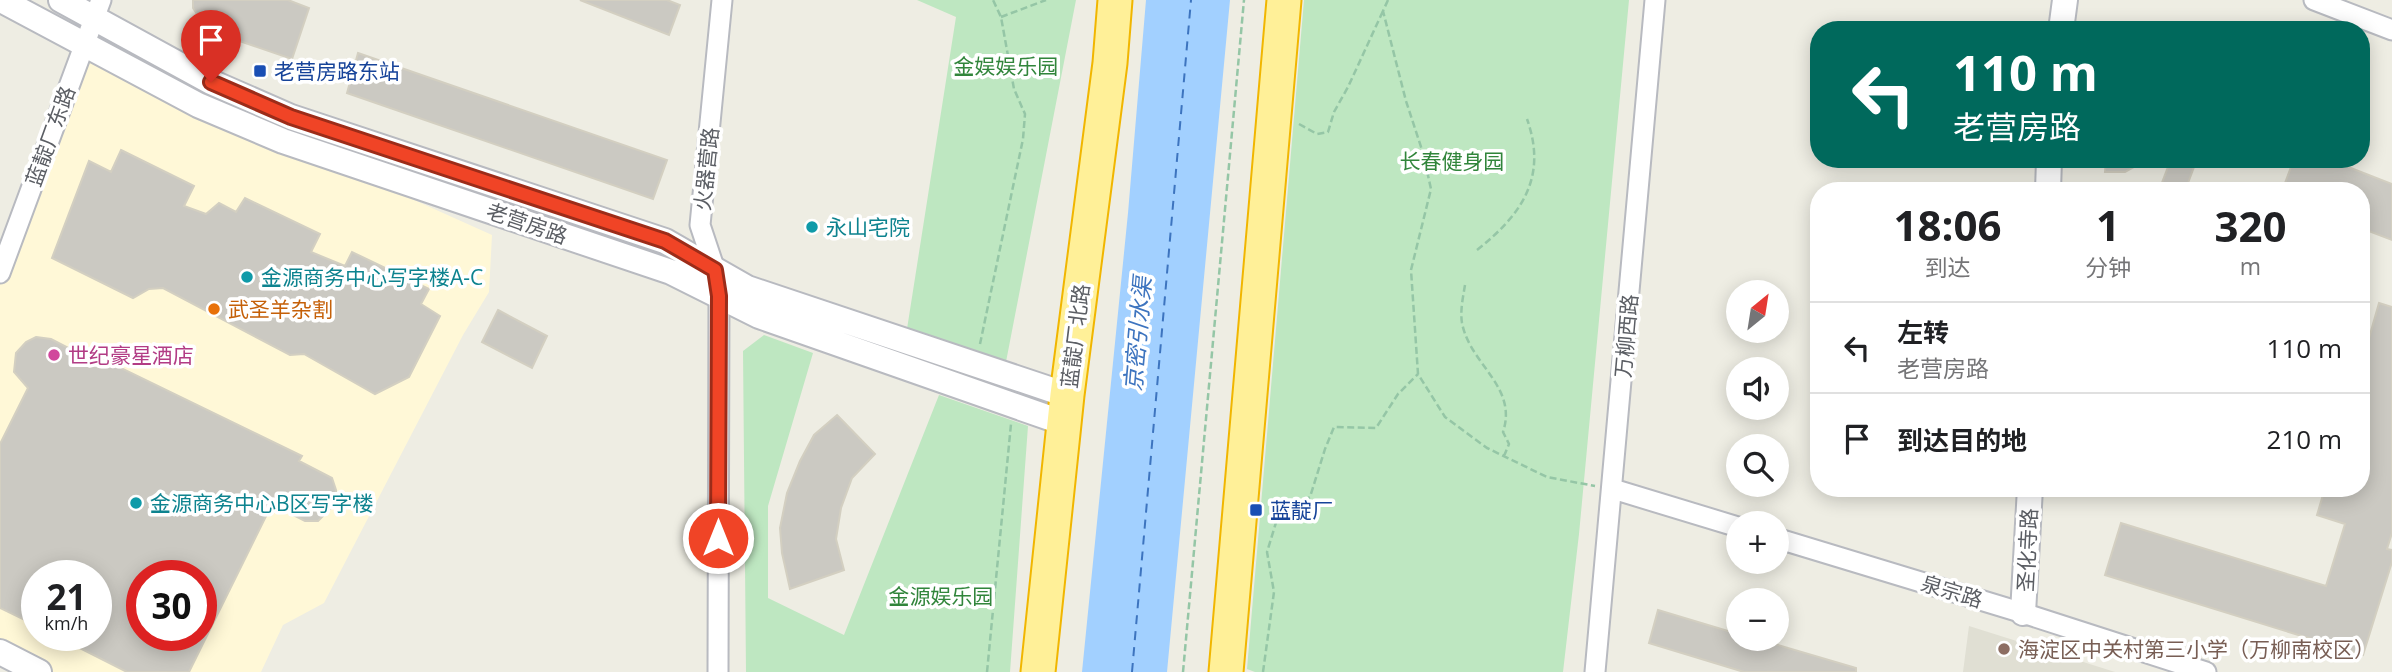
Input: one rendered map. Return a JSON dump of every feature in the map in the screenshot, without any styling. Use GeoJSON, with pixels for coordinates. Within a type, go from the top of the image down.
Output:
{"type":"FeatureCollection","features":[{"type":"Feature","properties":{"kind":"highway","name":"蓝靛厂北路"},"geometry":{"type":"LineString","coordinates":[[1038,672],[1065,409],[1110,63],[1115,0]]}},
{"type":"Feature","properties":{"kind":"highway"},"geometry":{"type":"LineString","coordinates":[[1226,672],[1284,0]]}},
{"type":"Feature","properties":{"kind":"street","name":"老营房路"},"geometry":{"type":"LineString","coordinates":[[1,0],[198,105],[283,141],[671,272],[759,316],[1013,405],[1065,409]]}},
{"type":"Feature","properties":{"kind":"street","name":"老营房路"},"geometry":{"type":"LineString","coordinates":[[61,0],[98,9],[211,82],[291,117],[665,241],[747,288],[1065,409]]}},
{"type":"Feature","properties":{"kind":"street","name":"火器营路"},"geometry":{"type":"LineString","coordinates":[[718,672],[719,296],[715,270],[700,225],[722,0]]}},
{"type":"Feature","properties":{"kind":"street","name":"万柳西路"},"geometry":{"type":"LineString","coordinates":[[1595,672],[1655,0]]}},
{"type":"Feature","properties":{"kind":"street"},"geometry":{"type":"LineString","coordinates":[[2062,21],[2065,0]]}},
{"type":"Feature","properties":{"kind":"street"},"geometry":{"type":"LineString","coordinates":[[2314,0],[2369,21]]}},
{"type":"Feature","properties":{"kind":"street","name":"蓝靛厂东路"},"geometry":{"type":"LineString","coordinates":[[0,273],[98,9]]}},
{"type":"Feature","properties":{"kind":"street"},"geometry":{"type":"LineString","coordinates":[[2370,22],[2392,30]]}},
{"type":"Feature","properties":{"kind":"street"},"geometry":{"type":"LineString","coordinates":[[1613,489],[1726,523]]}},
{"type":"Feature","properties":{"kind":"street","name":"圣化寺路"},"geometry":{"type":"LineString","coordinates":[[2023,613],[2029,497]]}},
{"type":"Feature","properties":{"kind":"street","name":"泉宗路"},"geometry":{"type":"LineString","coordinates":[[1789,542],[2206,672]]}},
{"type":"Feature","properties":{"kind":"street"},"geometry":{"type":"LineString","coordinates":[[0,652],[39,672]]}},
{"type":"Feature","properties":{"kind":"path"},"geometry":{"type":"LineString","coordinates":[[979,350],[1023,139],[1025,114],[1014,89],[1001,17],[993,0]]}},
{"type":"Feature","properties":{"kind":"path"},"geometry":{"type":"LineString","coordinates":[[1001,17],[1046,0]]}},
{"type":"Feature","properties":{"kind":"path"},"geometry":{"type":"LineString","coordinates":[[1183,672],[1244,0]]}},
{"type":"Feature","properties":{"kind":"path"},"geometry":{"type":"LineString","coordinates":[[1296,122],[1317,134],[1328,132],[1334,112],[1388,0]]}},
{"type":"Feature","properties":{"kind":"path"},"geometry":{"type":"LineString","coordinates":[[1383,11],[1431,188],[1411,270],[1418,374],[1445,417],[1487,448],[1547,477],[1613,489]]}},
{"type":"Feature","properties":{"kind":"path"},"geometry":{"type":"LineString","coordinates":[[1477,250],[1503,230],[1517,212],[1527,192],[1534,156],[1534,137],[1527,119]]}},
{"type":"Feature","properties":{"kind":"path"},"geometry":{"type":"LineString","coordinates":[[1409,132],[1416,131]]}},
{"type":"Feature","properties":{"kind":"path"},"geometry":{"type":"LineString","coordinates":[[1465,285],[1462,322],[1467,338],[1500,389],[1505,402],[1508,418],[1503,432],[1509,444],[1504,456]]}},
{"type":"Feature","properties":{"kind":"path"},"geometry":{"type":"LineString","coordinates":[[1263,672],[1274,592],[1267,552],[1278,516],[1310,497],[1334,428],[1376,428],[1398,394],[1418,374]]}},
{"type":"Feature","properties":{"kind":"path"},"geometry":{"type":"LineString","coordinates":[[987,672],[1013,405]]}},
{"type":"Feature","properties":{"kind":"shaded area"},"geometry":{"type":"Polygon","coordinates":[[[85,44],[283,141],[492,235],[489,292],[463,335],[324,603],[283,625],[261,672],[39,672],[0,652],[0,273],[85,44]]]}},
{"type":"Feature","properties":{"kind":"shaded area","name":"海淀区中关村第三小学（万柳南校区）"},"geometry":{"type":"Polygon","coordinates":[[[1969,626],[2115,672],[1963,672],[1969,626]]]}},
{"type":"Feature","properties":{"kind":"green space","name":"金娱娱乐园"},"geometry":{"type":"Polygon","coordinates":[[[917,0],[1076,0],[1005,367],[907,329],[956,17],[917,0]]]}},
{"type":"Feature","properties":{"kind":"green space","name":"长春健身园"},"geometry":{"type":"Polygon","coordinates":[[[1304,0],[1629,0],[1579,534],[1563,672],[1255,672],[1247,669],[1304,0]]]}},
{"type":"Feature","properties":{"kind":"green space","name":"金源娱乐园"},"geometry":{"type":"Polygon","coordinates":[[[764,335],[813,353],[768,506],[768,598],[844,635],[939,395],[1028,426],[1010,672],[746,672],[743,351],[764,335]]]}},
{"type":"Feature","properties":{"kind":"water","name":"京密引水渠"},"geometry":{"type":"Polygon","coordinates":[[[1146,0],[1230,0],[1167,672],[1082,672],[1128,213],[1146,0]]]}},
{"type":"Feature","properties":{"kind":"building"},"geometry":{"type":"Polygon","coordinates":[[[193,0],[288,0],[309,8],[292,59],[222,35],[204,25],[193,8],[193,0]]]}},
{"type":"Feature","properties":{"kind":"building"},"geometry":{"type":"Polygon","coordinates":[[[580,0],[667,0],[680,5],[669,35],[580,0]]]}},
{"type":"Feature","properties":{"kind":"building"},"geometry":{"type":"Polygon","coordinates":[[[358,53],[667,160],[653,199],[347,93],[358,53]]]}},
{"type":"Feature","properties":{"kind":"building","name":"金源商务中心写字楼A-C"},"geometry":{"type":"Polygon","coordinates":[[[121,150],[194,186],[184,206],[206,214],[219,203],[236,212],[245,198],[320,234],[311,252],[345,266],[352,252],[429,289],[421,304],[440,316],[409,377],[375,394],[304,354],[290,355],[163,288],[149,289],[133,298],[52,258],[89,161],[111,172],[121,150]]]}},
{"type":"Feature","properties":{"kind":"building"},"geometry":{"type":"Polygon","coordinates":[[[2105,168],[2132,168],[2125,172],[2105,172],[2105,168]]]}},
{"type":"Feature","properties":{"kind":"building"},"geometry":{"type":"Polygon","coordinates":[[[2168,168],[2194,168],[2188,182],[2162,182],[2168,168]]]}},
{"type":"Feature","properties":{"kind":"building"},"geometry":{"type":"Polygon","coordinates":[[[2291,168],[2351,168],[2392,184],[2392,240],[2370,231],[2370,182],[2285,182],[2291,168]]]}},
{"type":"Feature","properties":{"kind":"building"},"geometry":{"type":"Polygon","coordinates":[[[2379,303],[2392,307],[2392,533],[2387,549],[2392,550],[2392,562],[2363,655],[2105,575],[2121,523],[2326,586],[2345,524],[2317,515],[2322,497],[2370,497],[2370,334],[2379,303]]]}},
{"type":"Feature","properties":{"kind":"building"},"geometry":{"type":"Polygon","coordinates":[[[498,310],[547,336],[532,368],[482,342],[498,310]]]}},
{"type":"Feature","properties":{"kind":"building","name":"金源商务中心B区写字楼"},"geometry":{"type":"Polygon","coordinates":[[[36,337],[51,339],[76,352],[78,347],[302,456],[299,461],[332,478],[336,498],[332,507],[318,521],[305,521],[293,515],[276,496],[217,615],[217,560],[126,560],[126,651],[199,651],[189,672],[127,672],[86,651],[112,651],[112,560],[21,560],[21,618],[0,608],[0,444],[28,388],[14,372],[16,353],[26,342],[36,337]]]}},
{"type":"Feature","properties":{"kind":"building"},"geometry":{"type":"Polygon","coordinates":[[[837,415],[875,454],[852,478],[841,508],[836,539],[844,570],[790,589],[780,528],[787,493],[814,435],[837,415]]]}},
{"type":"Feature","properties":{"kind":"building"},"geometry":{"type":"Polygon","coordinates":[[[1658,610],[1726,630],[1726,651],[1789,651],[1789,648],[1856,668],[1856,672],[1744,672],[1649,643],[1658,610]]]}},
{"type":"Feature","properties":{"kind":"ferry route"},"geometry":{"type":"LineString","coordinates":[[1132,672],[1191,0]]}},
{"type":"Feature","properties":{"kind":"place","name":"老营房路东站"},"geometry":{"type":"Point","coordinates":[260,71]}},
{"type":"Feature","properties":{"kind":"place","name":"永山宅院"},"geometry":{"type":"Point","coordinates":[812,227]}},
{"type":"Feature","properties":{"kind":"place","name":"金源商务中心写字楼A-C"},"geometry":{"type":"Point","coordinates":[247,277]}},
{"type":"Feature","properties":{"kind":"place","name":"武圣羊杂割"},"geometry":{"type":"Point","coordinates":[214,309]}},
{"type":"Feature","properties":{"kind":"place","name":"世纪豪星酒店"},"geometry":{"type":"Point","coordinates":[54,355]}},
{"type":"Feature","properties":{"kind":"place","name":"金源商务中心B区写字楼"},"geometry":{"type":"Point","coordinates":[136,503]}},
{"type":"Feature","properties":{"kind":"place","name":"蓝靛厂"},"geometry":{"type":"Point","coordinates":[1256,510]}},
{"type":"Feature","properties":{"kind":"place","name":"海淀区中关村第三小学（万柳南校区）"},"geometry":{"type":"Point","coordinates":[2004,649]}},
{"type":"Feature","properties":{"kind":"route"},"geometry":{"type":"LineString","coordinates":[[211,82],[291,117],[665,241],[715,270],[719,296],[718,538]]}}]}
